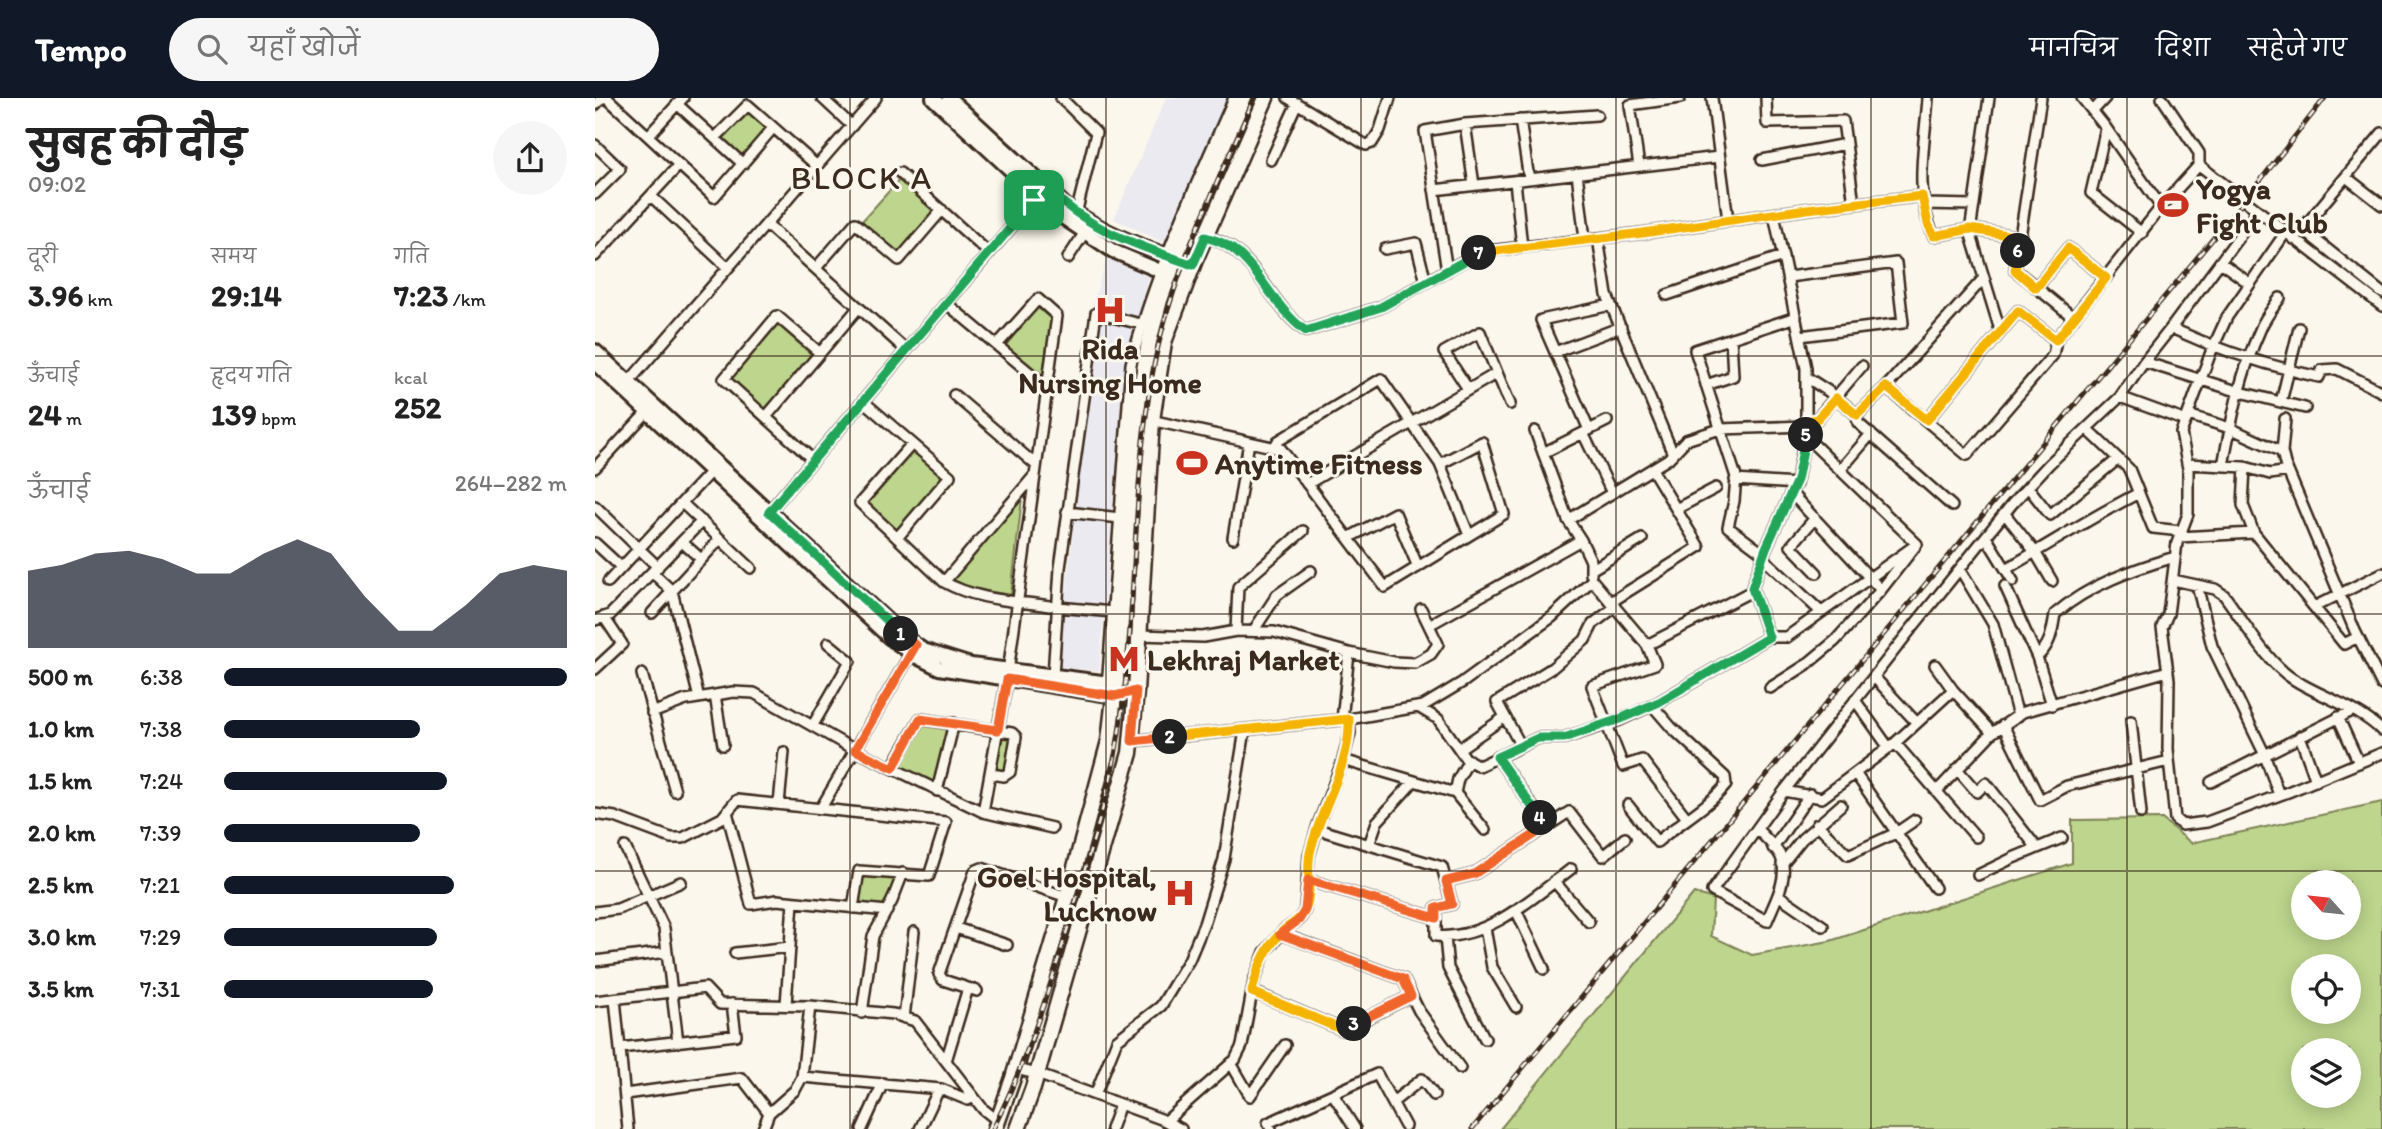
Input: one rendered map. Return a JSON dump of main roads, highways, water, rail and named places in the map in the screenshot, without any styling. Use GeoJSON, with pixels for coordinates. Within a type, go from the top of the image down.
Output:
{"type":"FeatureCollection","features":[{"type":"Feature","properties":{"kind":"main road"},"geometry":{"type":"LineString","coordinates":[[1018,1129],[1037,1074],[1132,741],[1139,635],[1149,342],[1164,274],[1187,230],[1244,98]]}},
{"type":"Feature","properties":{"kind":"main road"},"geometry":{"type":"LineString","coordinates":[[996,1125],[1016,1069],[1067,897],[1109,741],[1112,689],[1145,419],[1164,342],[1193,265],[1266,98]]}},
{"type":"Feature","properties":{"kind":"railway"},"geometry":{"type":"LineString","coordinates":[[993,1129],[1044,1004],[1112,771],[1127,661],[1145,423],[1160,340],[1195,234],[1254,98]]}},
{"type":"Feature","properties":{"kind":"railway"},"geometry":{"type":"LineString","coordinates":[[1472,1129],[2245,200],[2325,98]]}},
{"type":"Feature","properties":{"kind":"place","name":"Yogya Fight Club"},"geometry":{"type":"Point","coordinates":[2173,205]}},
{"type":"Feature","properties":{"kind":"place","name":"Rida Nursing Home"},"geometry":{"type":"Point","coordinates":[1110,310]}},
{"type":"Feature","properties":{"kind":"place","name":"Anytime Fitness"},"geometry":{"type":"Point","coordinates":[1192,463]}},
{"type":"Feature","properties":{"kind":"place","name":"Lekhraj Market"},"geometry":{"type":"Point","coordinates":[1124,659]}},
{"type":"Feature","properties":{"kind":"place","name":"Goel Hospital, Lucknow"},"geometry":{"type":"Point","coordinates":[1180,893]}},
{"type":"Feature","properties":{"kind":"district","name":"BLOCK A"},"geometry":{"type":"Point","coordinates":[862,178]}}]}
